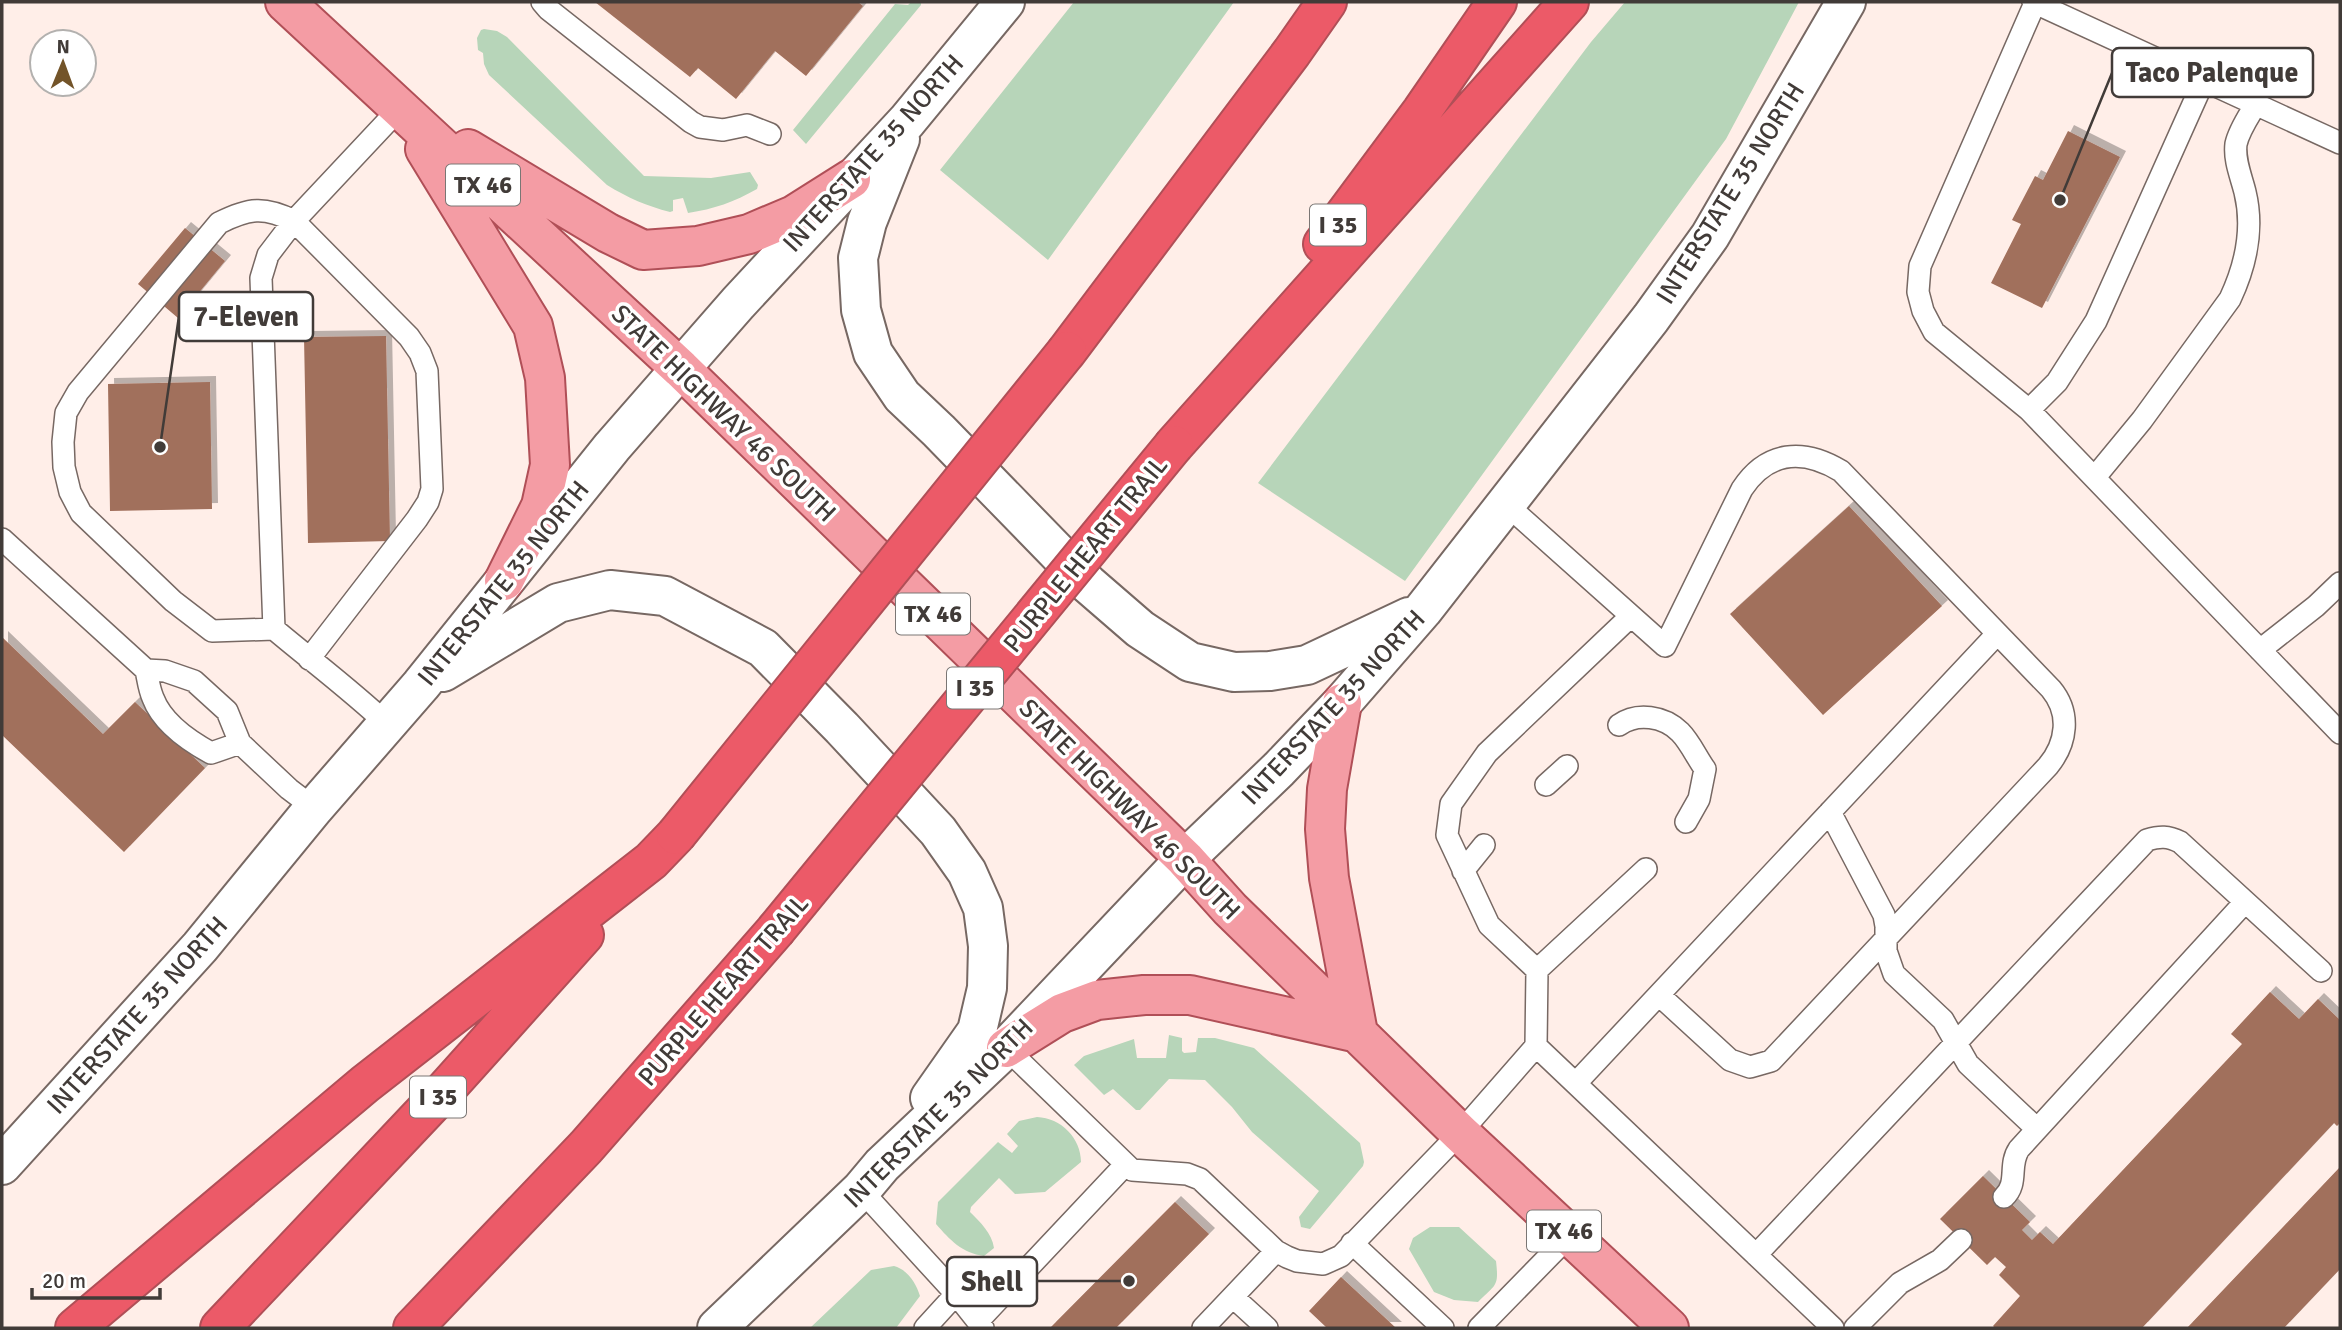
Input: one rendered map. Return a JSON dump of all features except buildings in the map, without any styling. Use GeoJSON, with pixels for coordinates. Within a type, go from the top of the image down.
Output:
{"type":"FeatureCollection","features":[{"type":"Feature","properties":{"kind":"highway","name":"I 35"},"geometry":{"type":"LineString","coordinates":[[220,1328],[444,1091],[664,848],[1067,351],[1327,2]]}},
{"type":"Feature","properties":{"kind":"highway","name":"PURPLE HEART TRAIL"},"geometry":{"type":"LineString","coordinates":[[414,1328],[586,1147],[775,931],[1174,446],[1422,111],[1497,2]]}},
{"type":"Feature","properties":{"kind":"highway"},"geometry":{"type":"LineString","coordinates":[[1174,446],[1569,2]]}},
{"type":"Feature","properties":{"kind":"highway"},"geometry":{"type":"LineString","coordinates":[[75,1328],[365,1084],[664,848]]}},
{"type":"Feature","properties":{"kind":"main road","name":"STATE HIGHWAY 46 SOUTH"},"geometry":{"type":"LineString","coordinates":[[285,2],[681,369],[1185,859],[1230,909],[1460,1133],[1669,1328]]}},
{"type":"Feature","properties":{"kind":"main road","name":"INTERSTATE 35 NORTH"},"geometry":{"type":"LineString","coordinates":[[2,1165],[200,947],[314,808],[421,685],[612,447],[851,179],[907,121],[1005,2]]}},
{"type":"Feature","properties":{"kind":"main road","name":"INTERSTATE 35 NORTH"},"geometry":{"type":"LineString","coordinates":[[718,1328],[1006,1048],[1185,859],[1279,769],[1342,703],[1423,610],[1651,318],[1710,236],[1846,2]]}},
{"type":"Feature","properties":{"kind":"main road"},"geometry":{"type":"LineString","coordinates":[[400,108],[608,233],[643,250],[698,246],[749,234],[794,215],[851,179]]}},
{"type":"Feature","properties":{"kind":"main road"},"geometry":{"type":"LineString","coordinates":[[400,108],[533,326],[545,378],[550,464],[541,506],[504,581]]}},
{"type":"Feature","properties":{"kind":"main road"},"geometry":{"type":"LineString","coordinates":[[907,121],[867,222],[858,258],[861,310],[873,353],[902,396],[1088,584],[1140,629],[1190,662],[1234,672],[1270,671],[1307,665],[1423,610]]}},
{"type":"Feature","properties":{"kind":"main road"},"geometry":{"type":"LineString","coordinates":[[421,685],[558,603],[610,590],[665,596],[763,648],[938,831],[967,872],[983,908],[988,946],[987,988],[977,1031],[872,1178]]}},
{"type":"Feature","properties":{"kind":"main road"},"geometry":{"type":"LineString","coordinates":[[1006,1048],[1062,1013],[1097,1000],[1144,995],[1190,996],[1358,1033],[1329,878],[1325,829],[1327,789],[1342,703]]}},
{"type":"Feature","properties":{"kind":"lane"},"geometry":{"type":"LineString","coordinates":[[542,2],[691,122],[700,127],[723,130],[747,125],[770,134]]}},
{"type":"Feature","properties":{"kind":"lane"},"geometry":{"type":"LineString","coordinates":[[2340,143],[2034,2],[1920,265],[1918,292],[1923,311],[1934,332],[2029,410],[2340,733]]}},
{"type":"Feature","properties":{"kind":"lane"},"geometry":{"type":"LineString","coordinates":[[2029,410],[2057,382],[2096,321],[2204,80]]}},
{"type":"Feature","properties":{"kind":"lane"},"geometry":{"type":"LineString","coordinates":[[2095,477],[2143,420],[2230,299],[2237,284],[2249,234],[2246,194],[2235,151],[2237,139],[2256,104]]}},
{"type":"Feature","properties":{"kind":"lane"},"geometry":{"type":"LineString","coordinates":[[274,629],[261,278],[268,254],[294,222],[400,108]]}},
{"type":"Feature","properties":{"kind":"lane"},"geometry":{"type":"LineString","coordinates":[[309,659],[428,502],[432,489],[427,371],[410,337],[294,222],[274,211],[253,211],[237,214],[219,223],[78,392],[66,413],[62,442],[70,492],[81,513],[173,601],[212,631],[274,629],[309,659],[387,724]]}},
{"type":"Feature","properties":{"kind":"lane"},"geometry":{"type":"LineString","coordinates":[[1507,505],[1665,646],[1749,478],[1759,468],[1783,457],[1797,456],[1827,463],[1841,471],[2060,700],[2065,713],[2057,755],[1771,1061],[1750,1066],[1730,1060],[1659,995]]}},
{"type":"Feature","properties":{"kind":"lane"},"geometry":{"type":"LineString","coordinates":[[2,539],[146,670],[153,699],[189,741],[211,753],[240,743]]}},
{"type":"Feature","properties":{"kind":"lane"},"geometry":{"type":"LineString","coordinates":[[2260,650],[2316,606],[2340,583]]}},
{"type":"Feature","properties":{"kind":"lane"},"geometry":{"type":"LineString","coordinates":[[1537,970],[1489,925],[1447,835],[1451,803],[1487,753],[1630,616]]}},
{"type":"Feature","properties":{"kind":"lane"},"geometry":{"type":"LineString","coordinates":[[1576,1083],[1997,634]]}},
{"type":"Feature","properties":{"kind":"lane"},"geometry":{"type":"LineString","coordinates":[[146,670],[166,671],[194,681],[227,711],[240,743],[289,789],[314,808]]}},
{"type":"Feature","properties":{"kind":"lane"},"geometry":{"type":"LineString","coordinates":[[1619,725],[1629,718],[1656,717],[1679,731],[1705,769],[1699,799],[1686,822]]}},
{"type":"Feature","properties":{"kind":"lane"},"geometry":{"type":"LineString","coordinates":[[1545,785],[1567,766]]}},
{"type":"Feature","properties":{"kind":"lane"},"geometry":{"type":"LineString","coordinates":[[1830,812],[1884,915],[1886,951],[1894,974],[1943,1020],[1968,1064],[2038,1129]]}},
{"type":"Feature","properties":{"kind":"lane"},"geometry":{"type":"LineString","coordinates":[[1756,1255],[2147,840],[2159,836],[2171,837],[2180,842],[2321,971]]}},
{"type":"Feature","properties":{"kind":"lane"},"geometry":{"type":"LineString","coordinates":[[1463,871],[1483,845]]}},
{"type":"Feature","properties":{"kind":"lane"},"geometry":{"type":"LineString","coordinates":[[1006,1048],[1132,1170],[1187,1174],[1200,1179],[1276,1251],[1297,1261],[1323,1264],[1341,1256],[1460,1133],[1536,1046],[1537,970],[1646,869]]}},
{"type":"Feature","properties":{"kind":"lane"},"geometry":{"type":"LineString","coordinates":[[2004,1197],[2013,1185],[2015,1154],[2245,902]]}},
{"type":"Feature","properties":{"kind":"lane"},"geometry":{"type":"LineString","coordinates":[[1536,1046],[1833,1328]]}},
{"type":"Feature","properties":{"kind":"lane"},"geometry":{"type":"LineString","coordinates":[[872,1178],[981,1324],[1125,1165]]}},
{"type":"Feature","properties":{"kind":"lane"},"geometry":{"type":"LineString","coordinates":[[1479,1328],[1569,1236]]}},
{"type":"Feature","properties":{"kind":"lane"},"geometry":{"type":"LineString","coordinates":[[1855,1328],[1900,1283],[1940,1260],[1961,1240]]}},
{"type":"Feature","properties":{"kind":"lane"},"geometry":{"type":"LineString","coordinates":[[1352,1242],[1443,1328]]}},
{"type":"Feature","properties":{"kind":"lane"},"geometry":{"type":"LineString","coordinates":[[1203,1328],[1276,1251]]}},
{"type":"Feature","properties":{"kind":"lane"},"geometry":{"type":"LineString","coordinates":[[925,1328],[956,1294]]}},
{"type":"Feature","properties":{"kind":"lane"},"geometry":{"type":"LineString","coordinates":[[1233,1297],[1267,1328]]}},
{"type":"Feature","properties":{"kind":"green space"},"geometry":{"type":"Polygon","coordinates":[[[911,2],[921,2],[921,5],[806,144],[793,130],[895,4],[908,5],[911,2]]]}},
{"type":"Feature","properties":{"kind":"green space"},"geometry":{"type":"Polygon","coordinates":[[[1074,2],[1234,2],[1048,260],[940,170],[1074,2]]]}},
{"type":"Feature","properties":{"kind":"green space"},"geometry":{"type":"Polygon","coordinates":[[[1625,2],[1799,2],[1726,139],[1405,581],[1258,483],[1591,42],[1625,2]]]}},
{"type":"Feature","properties":{"kind":"green space"},"geometry":{"type":"Polygon","coordinates":[[[484,29],[497,31],[507,37],[644,176],[711,178],[750,172],[758,185],[757,189],[724,204],[688,213],[683,198],[673,200],[673,211],[670,212],[615,190],[489,75],[483,53],[478,50],[477,38],[484,29]]]}},
{"type":"Feature","properties":{"kind":"green space"},"geometry":{"type":"Polygon","coordinates":[[[1169,1035],[1182,1038],[1184,1053],[1196,1052],[1198,1038],[1215,1038],[1254,1048],[1360,1143],[1363,1166],[1310,1229],[1301,1227],[1299,1217],[1319,1191],[1252,1132],[1205,1080],[1169,1079],[1140,1110],[1136,1110],[1113,1089],[1104,1095],[1074,1065],[1084,1056],[1134,1039],[1137,1058],[1166,1058],[1169,1035]]]}},
{"type":"Feature","properties":{"kind":"green space"},"geometry":{"type":"Polygon","coordinates":[[[1037,1117],[1054,1121],[1068,1131],[1078,1145],[1081,1162],[1045,1192],[1015,1194],[999,1178],[971,1207],[970,1212],[988,1233],[994,1248],[984,1256],[963,1249],[936,1224],[938,1202],[998,1142],[1012,1153],[1018,1146],[1007,1134],[1019,1121],[1037,1117]]]}},
{"type":"Feature","properties":{"kind":"green space"},"geometry":{"type":"Polygon","coordinates":[[[1430,1227],[1459,1227],[1496,1261],[1495,1284],[1478,1302],[1454,1300],[1434,1292],[1409,1249],[1413,1238],[1430,1227]]]}},
{"type":"Feature","properties":{"kind":"green space"},"geometry":{"type":"Polygon","coordinates":[[[894,1266],[911,1278],[920,1296],[896,1328],[810,1328],[871,1270],[894,1266]]]}},
{"type":"Feature","properties":{"kind":"place","name":"Taco Palenque"},"geometry":{"type":"Point","coordinates":[2060,200]}},
{"type":"Feature","properties":{"kind":"place","name":"7-Eleven"},"geometry":{"type":"Point","coordinates":[160,447]}},
{"type":"Feature","properties":{"kind":"place","name":"Shell"},"geometry":{"type":"Point","coordinates":[1129,1281]}}]}
